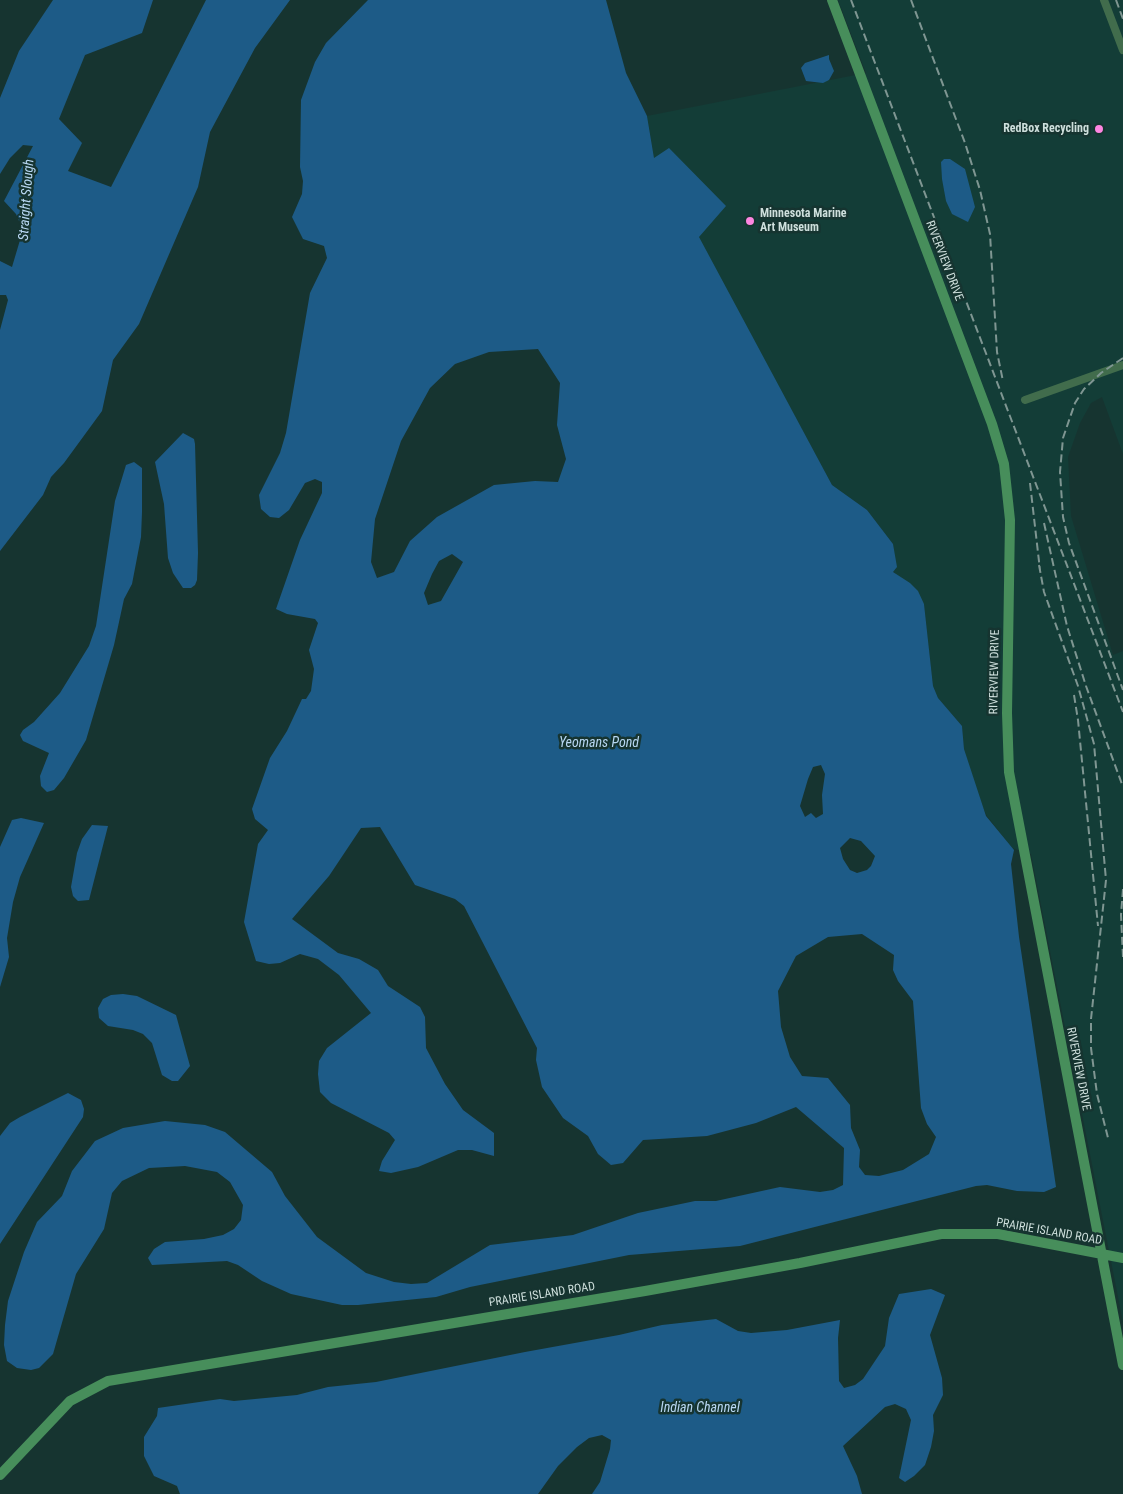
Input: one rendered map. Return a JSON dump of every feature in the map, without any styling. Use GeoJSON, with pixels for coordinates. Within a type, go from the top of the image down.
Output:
{"type":"FeatureCollection","features":[{"type":"Feature","properties":{"kind":"street","name":"RIVERVIEW DRIVE"},"geometry":{"type":"LineString","coordinates":[[832,0],[992,424],[1004,464],[1010,520],[1008,772],[1123,1365]]}},
{"type":"Feature","properties":{"kind":"street"},"geometry":{"type":"LineString","coordinates":[[1104,0],[1123,50]]}},
{"type":"Feature","properties":{"kind":"street"},"geometry":{"type":"LineString","coordinates":[[1025,400],[1123,365]]}},
{"type":"Feature","properties":{"kind":"street","name":"PRAIRIE ISLAND ROAD"},"geometry":{"type":"LineString","coordinates":[[0,1475],[70,1401],[108,1381],[645,1291],[800,1263],[941,1234],[998,1234],[1123,1258]]}},
{"type":"Feature","properties":{"kind":"shaded area"},"geometry":{"type":"Polygon","coordinates":[[[838,0],[1123,0],[1123,454],[1102,397],[1091,403],[1080,423],[1068,457],[1071,516],[1113,655],[1123,651],[1123,1322],[1031,854],[1012,848],[987,816],[980,802],[964,749],[962,726],[938,698],[933,686],[924,604],[893,571],[896,569],[893,544],[867,510],[832,485],[654,158],[647,116],[866,73],[838,0]]]}},
{"type":"Feature","properties":{"kind":"water","name":"Straight Slough"},"geometry":{"type":"Polygon","coordinates":[[[53,0],[153,0],[142,33],[85,55],[59,119],[82,143],[68,171],[111,187],[206,0],[290,0],[255,48],[210,132],[198,187],[139,324],[113,360],[102,411],[64,463],[51,477],[43,495],[0,551],[0,330],[8,300],[6,295],[0,295],[0,261],[12,267],[23,230],[16,214],[4,201],[33,146],[23,145],[10,158],[0,174],[0,98],[19,51],[53,0]]]}},
{"type":"Feature","properties":{"kind":"water","name":"Yeomans Pond"},"geometry":{"type":"Polygon","coordinates":[[[368,0],[606,0],[626,73],[647,116],[654,158],[669,148],[726,206],[699,237],[832,485],[867,510],[893,544],[897,567],[893,572],[910,583],[918,591],[924,604],[933,686],[938,698],[962,726],[964,749],[986,816],[1014,850],[1011,864],[1019,937],[1056,1187],[1044,1192],[1017,1191],[987,1185],[976,1186],[740,1246],[629,1255],[470,1287],[436,1297],[342,1305],[291,1294],[262,1281],[238,1265],[227,1261],[152,1265],[148,1258],[154,1249],[165,1242],[204,1239],[223,1235],[234,1229],[241,1220],[243,1205],[230,1182],[217,1172],[185,1166],[149,1168],[122,1181],[112,1193],[104,1229],[76,1274],[53,1354],[39,1368],[31,1370],[17,1368],[7,1361],[4,1345],[8,1301],[24,1252],[37,1222],[62,1196],[72,1171],[95,1141],[123,1128],[165,1121],[205,1125],[225,1132],[272,1172],[285,1196],[317,1237],[366,1273],[394,1282],[411,1284],[427,1283],[490,1245],[573,1235],[638,1213],[695,1201],[716,1201],[780,1187],[820,1192],[833,1190],[843,1185],[844,1148],[796,1107],[756,1123],[707,1136],[643,1140],[623,1163],[611,1165],[598,1154],[588,1136],[563,1118],[542,1087],[536,1060],[537,1048],[464,906],[455,899],[415,885],[380,827],[361,828],[329,876],[292,919],[338,953],[359,959],[378,970],[388,986],[420,1007],[425,1017],[426,1048],[445,1084],[463,1110],[494,1133],[494,1156],[472,1150],[458,1150],[418,1167],[391,1173],[379,1171],[382,1161],[395,1140],[389,1133],[331,1103],[320,1092],[318,1074],[319,1061],[327,1048],[371,1013],[339,975],[318,959],[300,954],[280,963],[269,964],[256,961],[244,922],[258,844],[268,830],[255,819],[252,809],[270,758],[287,731],[302,699],[306,699],[311,691],[314,669],[309,650],[318,623],[315,619],[287,614],[276,609],[300,540],[322,493],[322,482],[315,479],[305,483],[289,510],[279,518],[270,517],[261,509],[259,495],[280,453],[286,433],[310,293],[327,258],[324,246],[303,239],[292,217],[302,194],[303,181],[300,167],[301,100],[315,62],[326,43],[368,0]],[[538,349],[489,352],[455,364],[430,388],[401,441],[375,519],[371,562],[377,578],[394,572],[410,541],[437,517],[494,485],[535,481],[558,482],[566,459],[557,425],[560,383],[538,349]],[[452,554],[439,561],[424,593],[428,605],[441,601],[463,562],[452,554]],[[821,765],[813,767],[800,806],[805,817],[811,813],[816,818],[823,814],[822,795],[825,774],[821,765]],[[850,838],[840,848],[843,859],[850,870],[857,873],[867,870],[875,856],[861,841],[850,838]],[[862,934],[828,937],[796,956],[778,991],[781,1027],[790,1057],[802,1076],[828,1078],[850,1105],[851,1128],[860,1150],[859,1167],[865,1175],[879,1176],[903,1170],[929,1154],[936,1137],[927,1124],[921,1108],[913,1001],[898,981],[893,970],[894,955],[862,934]]]}},
{"type":"Feature","properties":{"kind":"water"},"geometry":{"type":"Polygon","coordinates":[[[829,55],[834,71],[829,80],[823,83],[806,81],[801,68],[805,63],[829,55]]]}},
{"type":"Feature","properties":{"kind":"water"},"geometry":{"type":"Polygon","coordinates":[[[944,159],[950,159],[965,169],[975,207],[968,222],[952,214],[946,201],[941,162],[944,159]]]}},
{"type":"Feature","properties":{"kind":"water"},"geometry":{"type":"Polygon","coordinates":[[[183,433],[194,439],[195,444],[198,553],[197,580],[191,588],[183,588],[173,573],[168,558],[164,504],[155,462],[183,433]]]}},
{"type":"Feature","properties":{"kind":"water"},"geometry":{"type":"Polygon","coordinates":[[[134,462],[142,468],[142,512],[141,537],[132,584],[124,599],[114,645],[86,740],[64,778],[54,790],[47,792],[41,786],[40,776],[49,753],[23,741],[20,735],[60,693],[89,646],[96,626],[115,501],[126,465],[134,462]]]}},
{"type":"Feature","properties":{"kind":"water"},"geometry":{"type":"Polygon","coordinates":[[[21,818],[44,823],[20,877],[13,902],[7,938],[9,957],[0,987],[0,847],[12,820],[21,818]]]}},
{"type":"Feature","properties":{"kind":"water"},"geometry":{"type":"Polygon","coordinates":[[[92,825],[108,826],[89,900],[78,901],[73,896],[71,887],[77,853],[82,839],[92,825]]]}},
{"type":"Feature","properties":{"kind":"water"},"geometry":{"type":"Polygon","coordinates":[[[111,995],[137,996],[176,1015],[190,1066],[178,1081],[172,1081],[162,1075],[152,1043],[143,1034],[133,1030],[108,1026],[99,1018],[98,1008],[103,999],[111,995]]]}},
{"type":"Feature","properties":{"kind":"water"},"geometry":{"type":"Polygon","coordinates":[[[68,1093],[81,1100],[84,1109],[83,1117],[0,1244],[0,1136],[10,1123],[68,1093]]]}},
{"type":"Feature","properties":{"kind":"water","name":"Indian Channel"},"geometry":{"type":"Polygon","coordinates":[[[931,1289],[945,1295],[930,1335],[942,1378],[943,1395],[933,1415],[934,1431],[925,1465],[905,1482],[899,1478],[911,1420],[906,1409],[895,1404],[885,1407],[843,1446],[857,1476],[862,1494],[592,1494],[600,1482],[610,1449],[611,1440],[602,1435],[589,1438],[577,1447],[558,1466],[538,1494],[180,1494],[177,1486],[154,1476],[144,1456],[144,1437],[157,1416],[158,1408],[220,1399],[234,1401],[297,1395],[328,1387],[376,1382],[662,1325],[716,1319],[738,1331],[751,1333],[787,1330],[840,1320],[838,1338],[839,1381],[844,1388],[855,1385],[863,1379],[885,1346],[889,1318],[899,1294],[931,1289]]]}},
{"type":"Feature","properties":{"kind":"railway"},"geometry":{"type":"LineString","coordinates":[[851,0],[1123,712]]}},
{"type":"Feature","properties":{"kind":"railway"},"geometry":{"type":"LineString","coordinates":[[911,0],[965,143],[980,190],[990,234],[997,352],[1003,381]]}},
{"type":"Feature","properties":{"kind":"railway"},"geometry":{"type":"LineString","coordinates":[[1116,0],[1123,19]]}},
{"type":"Feature","properties":{"kind":"railway"},"geometry":{"type":"LineString","coordinates":[[1123,358],[1101,373],[1084,389],[1075,403],[1063,438],[1060,472],[1063,517],[1069,543],[1123,690]]}},
{"type":"Feature","properties":{"kind":"railway"},"geometry":{"type":"LineString","coordinates":[[1030,483],[1040,570]]}},
{"type":"Feature","properties":{"kind":"railway"},"geometry":{"type":"LineString","coordinates":[[1044,523],[1067,626],[1086,686],[1123,787]]}},
{"type":"Feature","properties":{"kind":"railway"},"geometry":{"type":"LineString","coordinates":[[1039,565],[1044,592],[1078,686],[1094,744],[1106,880],[1091,1019],[1091,1048],[1097,1094],[1108,1138]]}},
{"type":"Feature","properties":{"kind":"railway"},"geometry":{"type":"LineString","coordinates":[[1074,695],[1098,926]]}},
{"type":"Feature","properties":{"kind":"railway"},"geometry":{"type":"LineString","coordinates":[[1123,889],[1121,915],[1123,957]]}},
{"type":"Feature","properties":{"kind":"place","name":"RedBox Recycling"},"geometry":{"type":"Point","coordinates":[1099,129]}},
{"type":"Feature","properties":{"kind":"place","name":"Minnesota Marine Art Museum"},"geometry":{"type":"Point","coordinates":[750,221]}}]}
